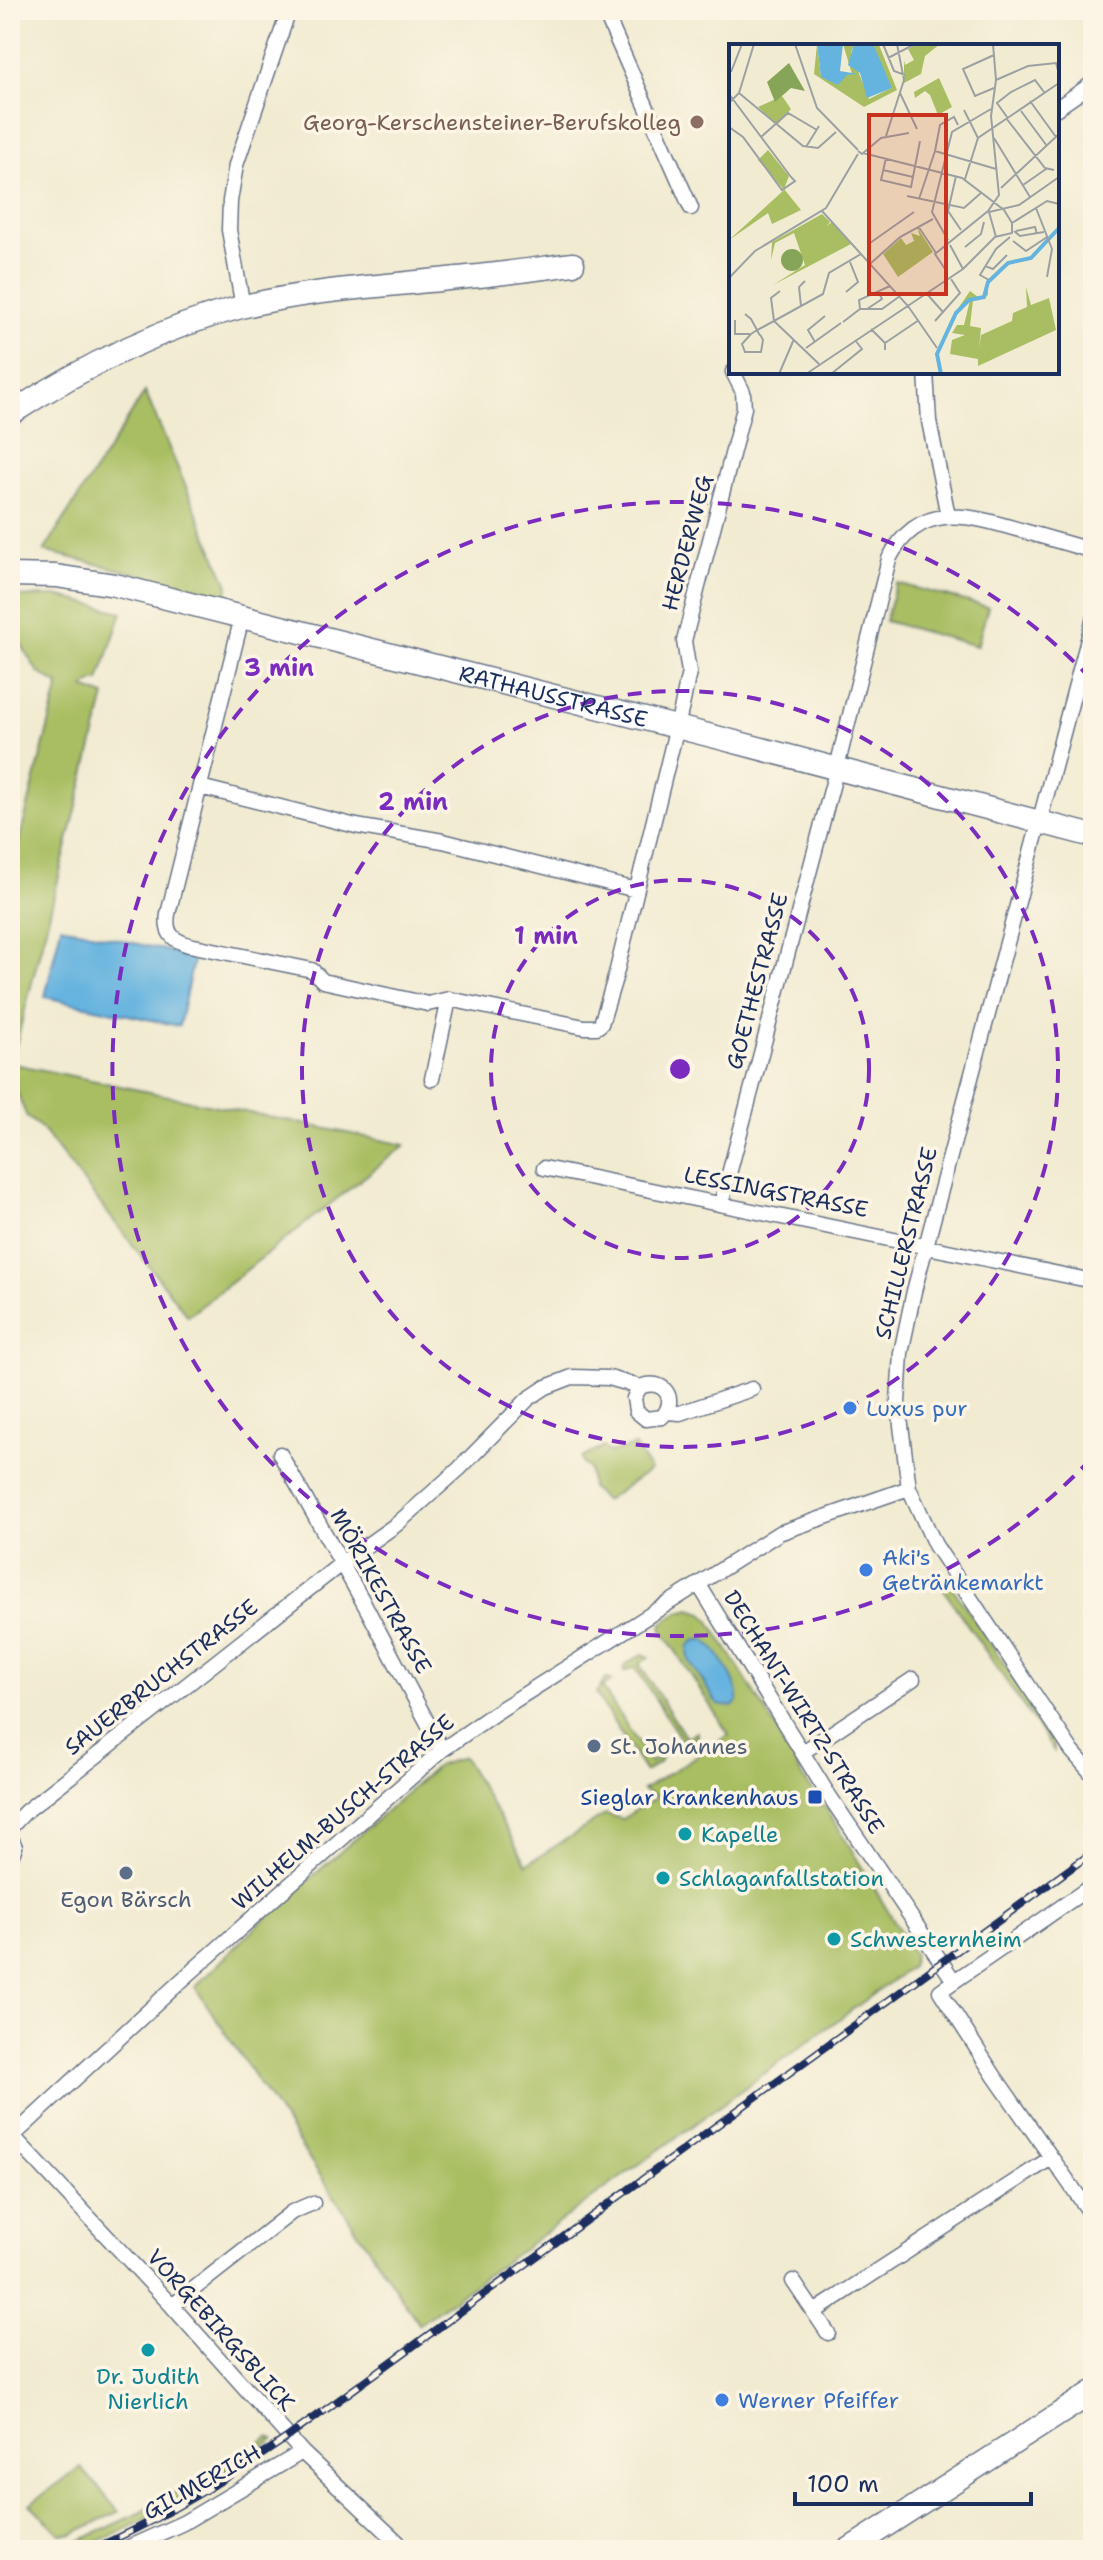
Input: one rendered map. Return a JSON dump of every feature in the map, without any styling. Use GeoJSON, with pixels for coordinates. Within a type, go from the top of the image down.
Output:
{"type":"FeatureCollection","features":[{"type":"Feature","properties":{"kind":"street"},"geometry":{"type":"LineString","coordinates":[[243,307],[229,230],[230,201],[236,165],[289,10]]}},
{"type":"Feature","properties":{"kind":"street"},"geometry":{"type":"LineString","coordinates":[[605,14],[691,208]]}},
{"type":"Feature","properties":{"kind":"street"},"geometry":{"type":"LineString","coordinates":[[1059,107],[1093,83]]}},
{"type":"Feature","properties":{"kind":"street"},"geometry":{"type":"LineString","coordinates":[[10,414],[64,379],[119,351],[169,330],[243,307],[371,286],[573,264]]}},
{"type":"Feature","properties":{"kind":"street","name":"HERDERWEG"},"geometry":{"type":"LineString","coordinates":[[449,999],[584,1027],[601,1024],[615,978],[689,672],[684,641],[744,408],[743,392],[734,374]]}},
{"type":"Feature","properties":{"kind":"street"},"geometry":{"type":"LineString","coordinates":[[926,374],[929,421],[948,516],[961,515],[999,523],[1093,551]]}},
{"type":"Feature","properties":{"kind":"street","name":"GOETHESTRASSE"},"geometry":{"type":"LineString","coordinates":[[721,1204],[889,559],[896,545],[915,527],[948,516]]}},
{"type":"Feature","properties":{"kind":"street","name":"RATHAUSSTRASSE"},"geometry":{"type":"LineString","coordinates":[[10,575],[56,576],[101,583],[676,727],[1093,836]]}},
{"type":"Feature","properties":{"kind":"street"},"geometry":{"type":"LineString","coordinates":[[242,617],[168,914],[168,930],[171,937],[187,944],[312,970],[323,981],[428,1004],[449,999],[432,1079]]}},
{"type":"Feature","properties":{"kind":"street","name":"SCHILLERSTRASSE"},"geometry":{"type":"LineString","coordinates":[[1093,621],[907,1321],[899,1390],[909,1488],[935,1545],[1072,1751],[1093,1775]]}},
{"type":"Feature","properties":{"kind":"street"},"geometry":{"type":"LineString","coordinates":[[200,787],[356,826],[443,841],[636,890]]}},
{"type":"Feature","properties":{"kind":"street","name":"LESSINGSTRASSE"},"geometry":{"type":"LineString","coordinates":[[544,1168],[1093,1281]]}},
{"type":"Feature","properties":{"kind":"street","name":"SAUERBRUCHSTRASSE"},"geometry":{"type":"LineString","coordinates":[[10,1828],[25,1812],[342,1563],[397,1524],[517,1410],[546,1387],[564,1379],[583,1376],[609,1378],[640,1387]]}},
{"type":"Feature","properties":{"kind":"street"},"geometry":{"type":"LineString","coordinates":[[667,1412],[670,1403],[664,1388],[657,1384],[640,1387],[634,1398],[636,1411],[640,1416],[654,1420],[667,1412],[680,1413],[752,1389]]}},
{"type":"Feature","properties":{"kind":"street","name":"MÖRIKESTRASSE"},"geometry":{"type":"LineString","coordinates":[[280,1454],[442,1750]]}},
{"type":"Feature","properties":{"kind":"street","name":"WILHELM-BUSCH-STRASSE"},"geometry":{"type":"LineString","coordinates":[[12,2134],[442,1750],[495,1713],[779,1533],[909,1488]]}},
{"type":"Feature","properties":{"kind":"street","name":"DECHANT-WIRTZ-STRASSE"},"geometry":{"type":"LineString","coordinates":[[699,1585],[861,1843],[954,1981]]}},
{"type":"Feature","properties":{"kind":"street"},"geometry":{"type":"LineString","coordinates":[[803,1752],[913,1679]]}},
{"type":"Feature","properties":{"kind":"street"},"geometry":{"type":"LineString","coordinates":[[10,1836],[15,1847],[10,1859]]}},
{"type":"Feature","properties":{"kind":"street"},"geometry":{"type":"LineString","coordinates":[[1093,1885],[940,1991],[1093,2217]]}},
{"type":"Feature","properties":{"kind":"street","name":"VORGEBIRGSBLICK"},"geometry":{"type":"LineString","coordinates":[[12,2134],[302,2452],[406,2550]]}},
{"type":"Feature","properties":{"kind":"street"},"geometry":{"type":"LineString","coordinates":[[814,2312],[1051,2158]]}},
{"type":"Feature","properties":{"kind":"street"},"geometry":{"type":"LineString","coordinates":[[172,2306],[292,2212],[313,2203]]}},
{"type":"Feature","properties":{"kind":"street"},"geometry":{"type":"LineString","coordinates":[[793,2281],[828,2333]]}},
{"type":"Feature","properties":{"kind":"street"},"geometry":{"type":"LineString","coordinates":[[848,2550],[1093,2392]]}},
{"type":"Feature","properties":{"kind":"street","name":"GILMERICH"},"geometry":{"type":"LineString","coordinates":[[133,2548],[193,2518],[302,2452]]}},
{"type":"Feature","properties":{"kind":"green space"},"geometry":{"type":"Polygon","coordinates":[[[145,392],[228,585],[227,596],[44,551],[145,392]]]}},
{"type":"Feature","properties":{"kind":"green space"},"geometry":{"type":"Polygon","coordinates":[[[896,583],[988,607],[977,646],[885,621],[896,583]]]}},
{"type":"Feature","properties":{"kind":"green space"},"geometry":{"type":"Polygon","coordinates":[[[57,596],[122,612],[99,681],[84,688],[105,696],[14,1053],[10,1052],[10,877],[59,685],[38,672],[29,658],[10,623],[10,597],[57,596]]]}},
{"type":"Feature","properties":{"kind":"green space"},"geometry":{"type":"Polygon","coordinates":[[[14,1064],[405,1145],[188,1316],[42,1129],[27,1117],[11,1072],[14,1064]]]}},
{"type":"Feature","properties":{"kind":"green space"},"geometry":{"type":"Polygon","coordinates":[[[635,1446],[650,1470],[605,1501],[591,1488],[589,1468],[581,1458],[604,1447],[609,1453],[635,1446]]]}},
{"type":"Feature","properties":{"kind":"green space"},"geometry":{"type":"Polygon","coordinates":[[[948,1581],[1051,1733],[1054,1751],[941,1586],[948,1581]]]}},
{"type":"Feature","properties":{"kind":"green space"},"geometry":{"type":"Polygon","coordinates":[[[691,1609],[703,1613],[709,1620],[797,1761],[797,1767],[821,1806],[826,1807],[914,1955],[911,1967],[419,2324],[195,1987],[260,1923],[437,1766],[463,1757],[527,1864],[606,1814],[622,1819],[657,1797],[643,1790],[729,1735],[661,1628],[662,1623],[679,1612],[691,1609]]]}},
{"type":"Feature","properties":{"kind":"green space"},"geometry":{"type":"Polygon","coordinates":[[[643,1654],[649,1657],[639,1664],[686,1738],[697,1732],[697,1739],[680,1751],[673,1748],[682,1741],[635,1667],[623,1670],[625,1665],[643,1654]]]}},
{"type":"Feature","properties":{"kind":"green space"},"geometry":{"type":"Polygon","coordinates":[[[606,1678],[612,1681],[602,1687],[650,1762],[661,1757],[660,1762],[645,1772],[596,1694],[606,1678]]]}},
{"type":"Feature","properties":{"kind":"green space"},"geometry":{"type":"Polygon","coordinates":[[[269,2437],[274,2439],[200,2488],[138,2523],[82,2547],[59,2550],[140,2513],[269,2437]]]}},
{"type":"Feature","properties":{"kind":"green space"},"geometry":{"type":"Polygon","coordinates":[[[81,2467],[119,2512],[72,2534],[60,2534],[30,2504],[81,2467]]]}},
{"type":"Feature","properties":{"kind":"water"},"geometry":{"type":"Polygon","coordinates":[[[61,926],[194,957],[179,1026],[45,997],[61,926]]]}},
{"type":"Feature","properties":{"kind":"water"},"geometry":{"type":"Polygon","coordinates":[[[703,1639],[721,1658],[731,1677],[738,1694],[738,1701],[732,1707],[718,1705],[689,1660],[688,1647],[694,1641],[703,1639]]]}},
{"type":"Feature","properties":{"kind":"railway"},"geometry":{"type":"LineString","coordinates":[[91,2550],[192,2498],[288,2437],[1093,1852]]}},
{"type":"Feature","properties":{"kind":"place","name":"Georg-Kerschensteiner-Berufskolleg"},"geometry":{"type":"Point","coordinates":[697,122]}},
{"type":"Feature","properties":{"kind":"place","name":"Luxus pur"},"geometry":{"type":"Point","coordinates":[850,1408]}},
{"type":"Feature","properties":{"kind":"place","name":"Aki's Getränkemarkt"},"geometry":{"type":"Point","coordinates":[866,1570]}},
{"type":"Feature","properties":{"kind":"place","name":"St. Johannes"},"geometry":{"type":"Point","coordinates":[594,1746]}},
{"type":"Feature","properties":{"kind":"place","name":"Sieglar Krankenhaus"},"geometry":{"type":"Point","coordinates":[815,1797]}},
{"type":"Feature","properties":{"kind":"place","name":"Kapelle"},"geometry":{"type":"Point","coordinates":[685,1834]}},
{"type":"Feature","properties":{"kind":"place","name":"Egon Bärsch"},"geometry":{"type":"Point","coordinates":[126,1873]}},
{"type":"Feature","properties":{"kind":"place","name":"Schlaganfallstation"},"geometry":{"type":"Point","coordinates":[663,1878]}},
{"type":"Feature","properties":{"kind":"place","name":"Schwesternheim"},"geometry":{"type":"Point","coordinates":[834,1939]}},
{"type":"Feature","properties":{"kind":"place","name":"Dr. Judith Nierlich"},"geometry":{"type":"Point","coordinates":[148,2350]}},
{"type":"Feature","properties":{"kind":"place","name":"Werner Pfeiffer"},"geometry":{"type":"Point","coordinates":[722,2400]}}]}
